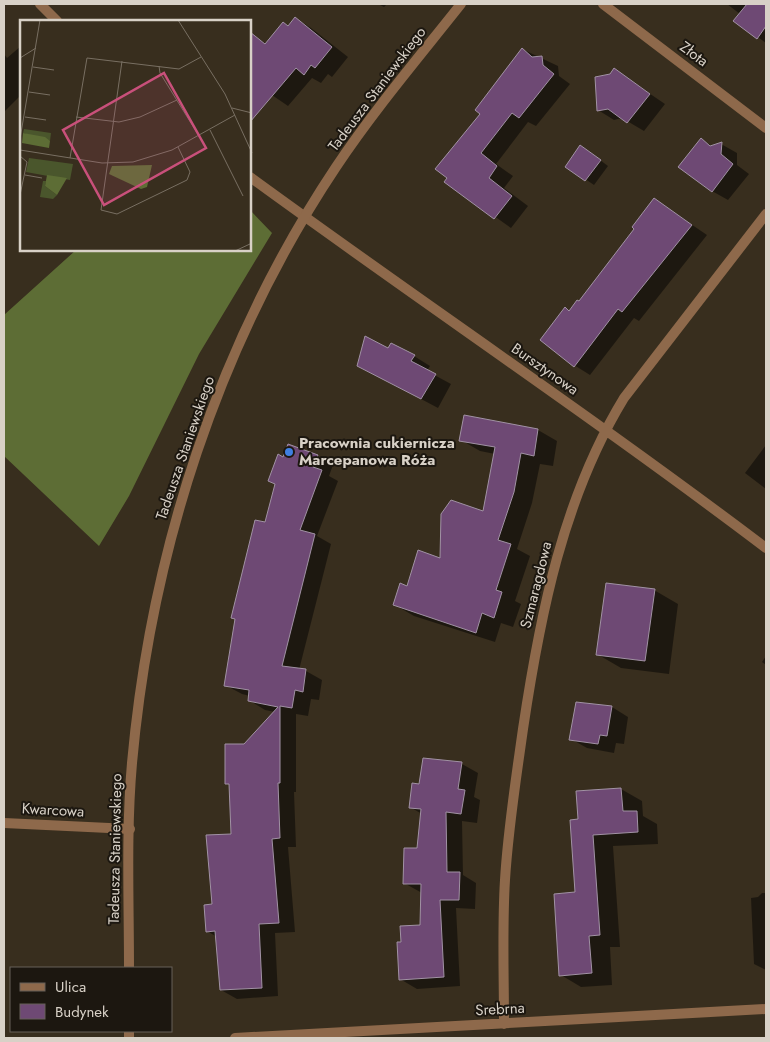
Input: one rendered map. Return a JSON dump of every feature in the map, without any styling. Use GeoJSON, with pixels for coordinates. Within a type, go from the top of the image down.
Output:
{"type":"FeatureCollection","features":[{"type":"Feature","properties":{"kind":"street"},"geometry":{"type":"LineString","coordinates":[[40,4],[56,20]]}},
{"type":"Feature","properties":{"kind":"street","name":"Tadeusza Staniewskiego"},"geometry":{"type":"LineString","coordinates":[[129,967],[132,766],[148,639],[167,550],[212,409],[264,292],[305,218],[337,166],[461,4]]}},
{"type":"Feature","properties":{"kind":"street","name":"Złota"},"geometry":{"type":"LineString","coordinates":[[603,4],[766,128]]}},
{"type":"Feature","properties":{"kind":"street","name":"Bursztynowa"},"geometry":{"type":"LineString","coordinates":[[251,178],[305,218],[605,429],[766,548]]}},
{"type":"Feature","properties":{"kind":"street","name":"Szmaragdowa"},"geometry":{"type":"LineString","coordinates":[[504,1024],[505,881],[514,788],[533,660],[567,523],[585,472],[605,429],[624,398],[766,214]]}},
{"type":"Feature","properties":{"kind":"street","name":"Kwarcowa"},"geometry":{"type":"LineString","coordinates":[[4,822],[130,829]]}},
{"type":"Feature","properties":{"kind":"street","name":"Srebrna"},"geometry":{"type":"LineString","coordinates":[[235,1038],[766,1009]]}},
{"type":"Feature","properties":{"kind":"green space"},"geometry":{"type":"Polygon","coordinates":[[[251,211],[272,233],[199,354],[129,496],[99,546],[4,456],[4,315],[75,251],[251,251],[251,211]]]}},
{"type":"Feature","properties":{"kind":"building"},"geometry":{"type":"Polygon","coordinates":[[[747,4],[766,4],[766,26],[757,39],[733,21],[747,4]]]}},
{"type":"Feature","properties":{"kind":"building"},"geometry":{"type":"Polygon","coordinates":[[[295,17],[332,47],[315,68],[311,65],[304,75],[296,68],[251,121],[251,33],[265,44],[283,22],[288,26],[295,17]]]}},
{"type":"Feature","properties":{"kind":"building"},"geometry":{"type":"Polygon","coordinates":[[[522,48],[532,57],[542,56],[543,65],[554,74],[519,118],[512,113],[481,153],[497,166],[489,178],[512,196],[494,219],[444,182],[447,178],[435,169],[480,114],[475,110],[522,48]]]}},
{"type":"Feature","properties":{"kind":"building"},"geometry":{"type":"Polygon","coordinates":[[[614,68],[650,94],[627,123],[608,109],[597,111],[595,77],[610,74],[614,68]]]}},
{"type":"Feature","properties":{"kind":"building"},"geometry":{"type":"Polygon","coordinates":[[[701,138],[710,146],[722,142],[721,154],[733,164],[712,192],[678,167],[701,138]]]}},
{"type":"Feature","properties":{"kind":"building"},"geometry":{"type":"Polygon","coordinates":[[[580,145],[601,160],[585,181],[565,167],[580,145]]]}},
{"type":"Feature","properties":{"kind":"building"},"geometry":{"type":"Polygon","coordinates":[[[654,198],[692,225],[622,312],[618,309],[574,367],[540,340],[565,307],[569,311],[577,300],[579,301],[634,229],[632,227],[654,198]]]}},
{"type":"Feature","properties":{"kind":"building"},"geometry":{"type":"Polygon","coordinates":[[[365,336],[388,348],[391,343],[415,355],[411,361],[436,374],[421,399],[357,366],[365,336]]]}},
{"type":"Feature","properties":{"kind":"building"},"geometry":{"type":"Polygon","coordinates":[[[464,415],[538,429],[534,456],[521,453],[514,492],[498,540],[511,544],[496,590],[502,592],[494,618],[482,613],[476,633],[393,605],[400,583],[407,586],[418,550],[440,558],[441,514],[451,500],[483,511],[495,447],[459,441],[464,415]]]}},
{"type":"Feature","properties":{"kind":"building"},"geometry":{"type":"Polygon","coordinates":[[[288,444],[318,455],[313,467],[322,470],[300,530],[315,534],[282,666],[306,669],[303,692],[295,690],[292,708],[280,706],[280,783],[278,783],[280,838],[272,839],[279,923],[259,924],[262,988],[220,990],[215,931],[206,932],[204,905],[212,904],[206,835],[231,834],[229,784],[225,784],[225,744],[244,744],[278,707],[248,701],[249,690],[224,686],[235,619],[231,618],[255,520],[265,522],[275,484],[268,481],[278,454],[283,457],[288,444]]]}},
{"type":"Feature","properties":{"kind":"building"},"geometry":{"type":"Polygon","coordinates":[[[606,583],[655,589],[645,661],[596,655],[606,583]]]}},
{"type":"Feature","properties":{"kind":"building"},"geometry":{"type":"Polygon","coordinates":[[[576,702],[612,706],[607,736],[600,735],[598,744],[569,740],[576,702]]]}},
{"type":"Feature","properties":{"kind":"building"},"geometry":{"type":"Polygon","coordinates":[[[423,758],[462,762],[458,789],[465,790],[461,814],[446,812],[447,872],[460,872],[459,900],[440,900],[444,977],[399,980],[397,942],[401,942],[400,926],[420,925],[421,884],[403,884],[404,848],[417,848],[421,809],[409,808],[412,783],[419,784],[423,758]]]}},
{"type":"Feature","properties":{"kind":"building"},"geometry":{"type":"Polygon","coordinates":[[[621,788],[623,811],[637,811],[638,832],[593,835],[600,935],[589,936],[592,973],[559,976],[554,894],[575,892],[570,820],[578,819],[576,791],[621,788]]]}},
{"type":"Feature","properties":{"kind":"place","name":"Pracownia cukiernicza Marcepanowa Róża"},"geometry":{"type":"Point","coordinates":[289,452]}}]}
